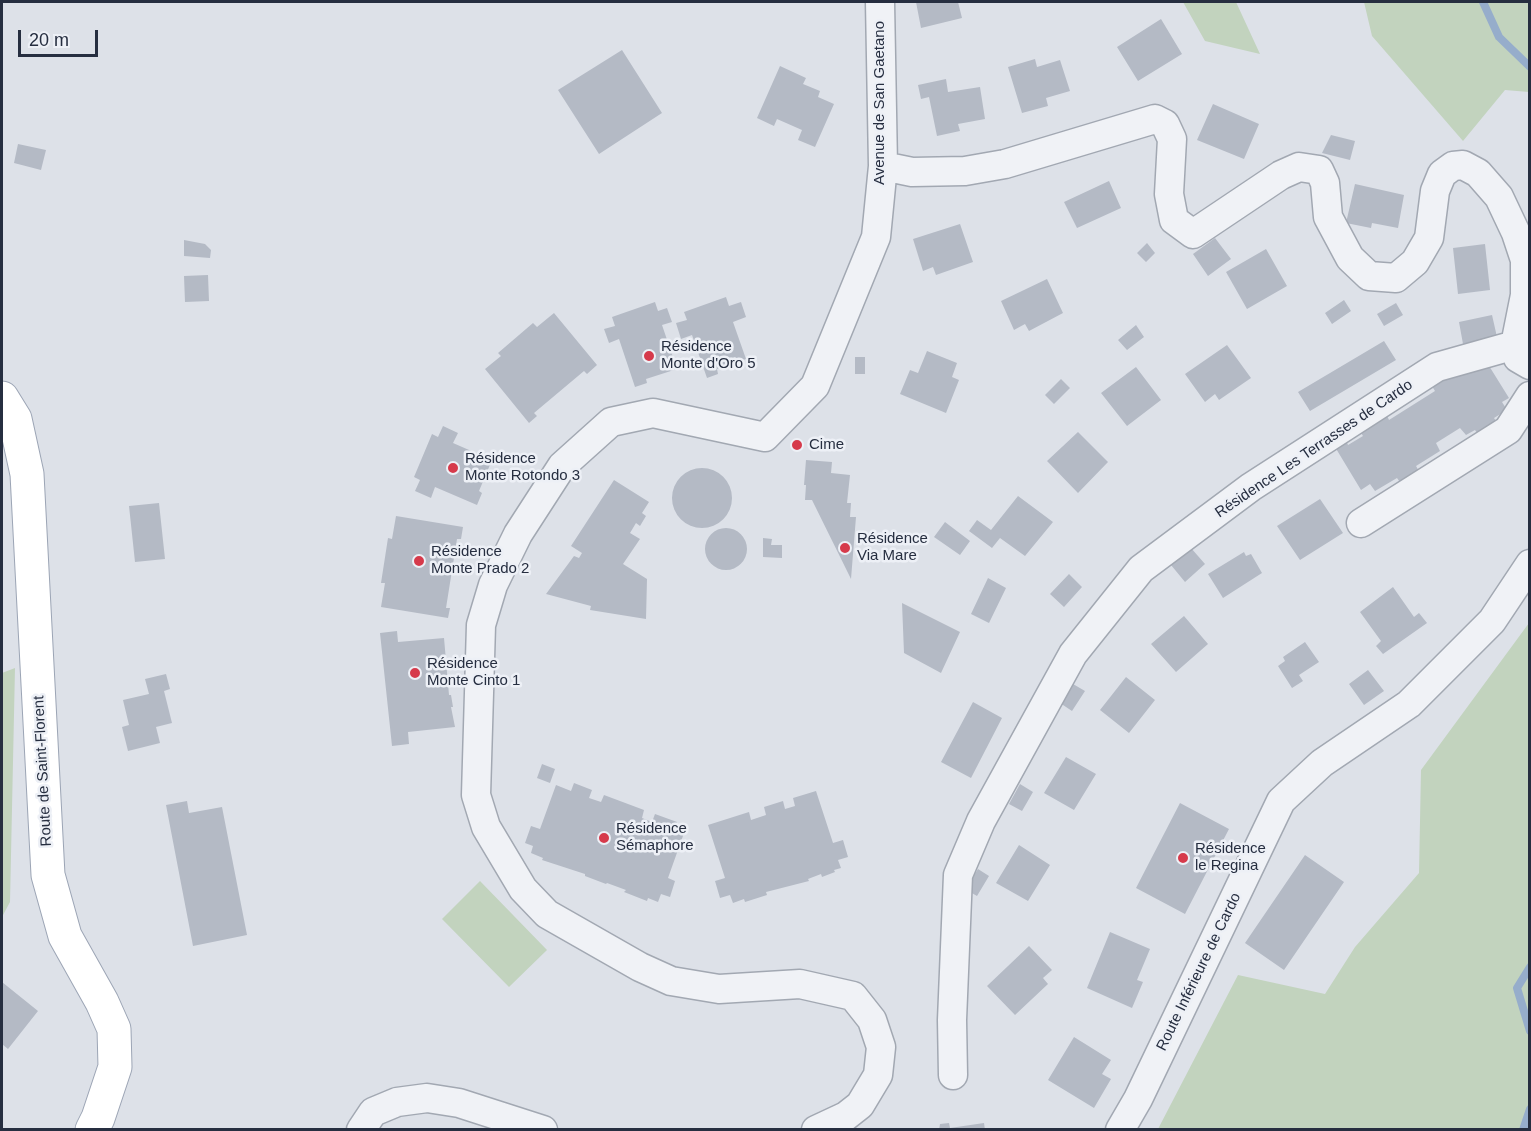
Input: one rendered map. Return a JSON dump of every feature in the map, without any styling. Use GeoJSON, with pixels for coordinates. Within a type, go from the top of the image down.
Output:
{"type":"FeatureCollection","features":[{"type":"Feature","properties":{"kind":"main road","name":"Route de Saint-Florent"},"geometry":{"type":"LineString","coordinates":[[2,398],[15,419],[27,474],[48,875],[65,936],[102,1002],[114,1029],[115,1067],[92,1130]]}},
{"type":"Feature","properties":{"kind":"street","name":"Avenue de San Gaetano"},"geometry":{"type":"LineString","coordinates":[[816,1130],[846,1116],[860,1105],[878,1075],[880,1047],[872,1020],[853,996],[800,984],[719,989],[671,981],[640,967],[547,914],[524,889],[486,827],[476,795],[481,625],[493,585],[524,525],[561,466],[611,422],[652,413],[765,437],[815,386],[876,237],[883,166],[879,2]]}},
{"type":"Feature","properties":{"kind":"street","name":"Résidence Les Terrasses de Cardo"},"geometry":{"type":"LineString","coordinates":[[883,166],[912,172],[965,171],[1005,164],[1155,119],[1165,124],[1172,140],[1169,194],[1174,220],[1193,234],[1281,174],[1299,167],[1319,170],[1325,183],[1328,217],[1350,258],[1369,276],[1396,278],[1415,262],[1429,238],[1435,191],[1442,174],[1453,166],[1463,165],[1478,173],[1499,197],[1516,233],[1525,260],[1526,295],[1522,355],[1437,367],[1251,487],[1141,569],[1073,654],[981,821],[958,875],[952,1075]]}},
{"type":"Feature","properties":{"kind":"street"},"geometry":{"type":"LineString","coordinates":[[1361,523],[1508,430],[1530,396]]}},
{"type":"Feature","properties":{"kind":"street","name":"Route Inférieure de Cardo"},"geometry":{"type":"LineString","coordinates":[[1120,1130],[1142,1090],[1281,801],[1322,763],[1409,704],[1492,621],[1530,564]]}},
{"type":"Feature","properties":{"kind":"street"},"geometry":{"type":"LineString","coordinates":[[361,1130],[373,1112],[397,1102],[428,1098],[459,1103],[543,1130]]}},
{"type":"Feature","properties":{"kind":"green space"},"geometry":{"type":"Polygon","coordinates":[[[1183,2],[1236,2],[1260,54],[1205,41],[1183,2]]]}},
{"type":"Feature","properties":{"kind":"green space"},"geometry":{"type":"Polygon","coordinates":[[[1364,2],[1529,2],[1529,92],[1505,90],[1463,141],[1372,36],[1364,2]]]}},
{"type":"Feature","properties":{"kind":"green space"},"geometry":{"type":"Polygon","coordinates":[[[1529,623],[1529,1129],[1158,1129],[1238,975],[1325,994],[1355,947],[1419,873],[1421,770],[1529,623]]]}},
{"type":"Feature","properties":{"kind":"green space"},"geometry":{"type":"Polygon","coordinates":[[[15,668],[10,902],[2,917],[2,673],[15,668]]]}},
{"type":"Feature","properties":{"kind":"green space"},"geometry":{"type":"Polygon","coordinates":[[[480,881],[547,950],[509,987],[442,919],[480,881]]]}},
{"type":"Feature","properties":{"kind":"building"},"geometry":{"type":"Polygon","coordinates":[[[916,2],[958,2],[962,18],[921,28],[916,2]]]}},
{"type":"Feature","properties":{"kind":"building"},"geometry":{"type":"Polygon","coordinates":[[[1161,19],[1182,54],[1138,81],[1117,47],[1161,19]]]}},
{"type":"Feature","properties":{"kind":"building"},"geometry":{"type":"Polygon","coordinates":[[[622,50],[662,113],[599,154],[558,90],[622,50]]]}},
{"type":"Feature","properties":{"kind":"building"},"geometry":{"type":"Polygon","coordinates":[[[1035,59],[1037,67],[1060,60],[1070,91],[1046,98],[1048,106],[1022,113],[1008,67],[1035,59]]]}},
{"type":"Feature","properties":{"kind":"building"},"geometry":{"type":"Polygon","coordinates":[[[780,66],[806,78],[803,84],[820,91],[818,97],[834,104],[815,147],[798,140],[802,130],[777,119],[774,126],[757,118],[780,66]]]}},
{"type":"Feature","properties":{"kind":"building"},"geometry":{"type":"Polygon","coordinates":[[[946,79],[948,92],[980,87],[985,119],[958,124],[960,131],[937,136],[929,97],[921,99],[918,85],[946,79]]]}},
{"type":"Feature","properties":{"kind":"building"},"geometry":{"type":"Polygon","coordinates":[[[1213,104],[1259,124],[1244,159],[1197,140],[1213,104]]]}},
{"type":"Feature","properties":{"kind":"building"},"geometry":{"type":"Polygon","coordinates":[[[1331,135],[1355,141],[1350,160],[1322,153],[1331,135]]]}},
{"type":"Feature","properties":{"kind":"building"},"geometry":{"type":"Polygon","coordinates":[[[18,144],[46,150],[41,170],[14,163],[18,144]]]}},
{"type":"Feature","properties":{"kind":"building"},"geometry":{"type":"Polygon","coordinates":[[[1109,181],[1121,208],[1077,228],[1064,202],[1109,181]]]}},
{"type":"Feature","properties":{"kind":"building"},"geometry":{"type":"Polygon","coordinates":[[[1355,184],[1404,195],[1398,228],[1372,223],[1371,228],[1346,223],[1355,184]]]}},
{"type":"Feature","properties":{"kind":"building"},"geometry":{"type":"Polygon","coordinates":[[[960,224],[973,262],[936,275],[933,267],[923,271],[913,239],[960,224]]]}},
{"type":"Feature","properties":{"kind":"building"},"geometry":{"type":"Polygon","coordinates":[[[1215,238],[1231,259],[1208,276],[1193,254],[1215,238]]]}},
{"type":"Feature","properties":{"kind":"building"},"geometry":{"type":"Polygon","coordinates":[[[184,240],[205,244],[211,250],[210,258],[184,256],[184,240]]]}},
{"type":"Feature","properties":{"kind":"building"},"geometry":{"type":"Polygon","coordinates":[[[1147,243],[1155,253],[1146,262],[1137,253],[1147,243]]]}},
{"type":"Feature","properties":{"kind":"building"},"geometry":{"type":"Polygon","coordinates":[[[1485,244],[1490,290],[1458,294],[1453,248],[1485,244]]]}},
{"type":"Feature","properties":{"kind":"building"},"geometry":{"type":"Polygon","coordinates":[[[1266,249],[1287,286],[1247,309],[1226,272],[1266,249]]]}},
{"type":"Feature","properties":{"kind":"building"},"geometry":{"type":"Polygon","coordinates":[[[208,275],[209,301],[185,302],[184,276],[208,275]]]}},
{"type":"Feature","properties":{"kind":"building"},"geometry":{"type":"Polygon","coordinates":[[[1047,279],[1063,313],[1029,331],[1025,324],[1014,330],[1001,301],[1047,279]]]}},
{"type":"Feature","properties":{"kind":"building"},"geometry":{"type":"Polygon","coordinates":[[[726,297],[729,306],[741,302],[746,317],[733,322],[746,359],[717,369],[718,374],[707,378],[692,335],[681,339],[676,323],[687,320],[684,312],[726,297]]]}},
{"type":"Feature","properties":{"kind":"building"},"geometry":{"type":"Polygon","coordinates":[[[1344,300],[1351,311],[1332,324],[1325,313],[1344,300]]]}},
{"type":"Feature","properties":{"kind":"building","name":"Résidence Monte d'Oro 5"},"geometry":{"type":"Polygon","coordinates":[[[655,302],[658,311],[667,308],[672,322],[662,325],[677,369],[646,379],[647,383],[635,387],[619,339],[609,343],[604,329],[615,326],[612,317],[655,302]]]}},
{"type":"Feature","properties":{"kind":"building"},"geometry":{"type":"Polygon","coordinates":[[[1396,303],[1403,315],[1384,326],[1377,314],[1396,303]]]}},
{"type":"Feature","properties":{"kind":"building"},"geometry":{"type":"Polygon","coordinates":[[[554,313],[597,365],[587,374],[584,371],[534,413],[537,416],[529,423],[485,369],[501,356],[498,353],[533,323],[537,327],[554,313]]]}},
{"type":"Feature","properties":{"kind":"building"},"geometry":{"type":"Polygon","coordinates":[[[1492,315],[1497,337],[1463,344],[1459,322],[1492,315]]]}},
{"type":"Feature","properties":{"kind":"building"},"geometry":{"type":"Polygon","coordinates":[[[1136,325],[1144,337],[1127,350],[1118,340],[1136,325]]]}},
{"type":"Feature","properties":{"kind":"building"},"geometry":{"type":"Polygon","coordinates":[[[1384,341],[1396,360],[1310,411],[1298,392],[1384,341]]]}},
{"type":"Feature","properties":{"kind":"building"},"geometry":{"type":"Polygon","coordinates":[[[1227,345],[1251,378],[1219,400],[1215,394],[1205,402],[1185,374],[1227,345]]]}},
{"type":"Feature","properties":{"kind":"building"},"geometry":{"type":"Polygon","coordinates":[[[927,351],[957,363],[952,377],[959,380],[946,413],[900,394],[910,370],[918,373],[927,351]]]}},
{"type":"Feature","properties":{"kind":"building"},"geometry":{"type":"Polygon","coordinates":[[[855,357],[865,357],[865,374],[855,374],[855,357]]]}},
{"type":"Feature","properties":{"kind":"building"},"geometry":{"type":"Polygon","coordinates":[[[1486,361],[1509,398],[1502,402],[1507,410],[1494,418],[1498,424],[1479,436],[1475,430],[1466,435],[1460,428],[1436,443],[1440,451],[1416,466],[1420,473],[1402,485],[1397,478],[1375,491],[1370,484],[1361,490],[1335,447],[1346,440],[1348,445],[1363,436],[1358,428],[1385,411],[1389,420],[1435,391],[1430,383],[1486,361]]]}},
{"type":"Feature","properties":{"kind":"building"},"geometry":{"type":"Polygon","coordinates":[[[1136,367],[1161,400],[1127,426],[1101,393],[1136,367]]]}},
{"type":"Feature","properties":{"kind":"building"},"geometry":{"type":"Polygon","coordinates":[[[1061,379],[1070,388],[1054,404],[1045,395],[1061,379]]]}},
{"type":"Feature","properties":{"kind":"building","name":"Résidence Monte Rotondo 3"},"geometry":{"type":"Polygon","coordinates":[[[443,426],[458,433],[453,443],[492,460],[479,491],[482,493],[477,505],[435,487],[431,498],[415,491],[420,480],[414,477],[432,434],[438,437],[443,426]]]}},
{"type":"Feature","properties":{"kind":"building"},"geometry":{"type":"Polygon","coordinates":[[[1078,432],[1108,462],[1078,493],[1047,461],[1078,432]]]}},
{"type":"Feature","properties":{"kind":"building","name":"Résidence Via Mare"},"geometry":{"type":"Polygon","coordinates":[[[806,460],[832,462],[831,473],[850,475],[847,503],[851,503],[850,517],[856,517],[851,579],[812,500],[805,500],[806,460]]]}},
{"type":"Feature","properties":{"kind":"building"},"geometry":{"type":"Polygon","coordinates":[[[696,468],[708,468],[719,473],[727,481],[732,498],[730,510],[719,523],[708,528],[696,528],[685,523],[677,515],[672,504],[672,492],[677,481],[685,473],[696,468]]]}},
{"type":"Feature","properties":{"kind":"building"},"geometry":{"type":"Polygon","coordinates":[[[614,480],[649,502],[642,513],[646,516],[640,526],[636,523],[630,533],[640,539],[623,564],[647,579],[646,619],[590,610],[591,606],[546,594],[574,556],[579,558],[582,553],[571,546],[614,480]]]}},
{"type":"Feature","properties":{"kind":"building"},"geometry":{"type":"Polygon","coordinates":[[[1018,496],[1053,522],[1025,556],[1000,538],[992,548],[969,531],[977,520],[991,530],[1018,496]]]}},
{"type":"Feature","properties":{"kind":"building"},"geometry":{"type":"Polygon","coordinates":[[[1320,499],[1343,533],[1300,560],[1277,526],[1320,499]]]}},
{"type":"Feature","properties":{"kind":"building"},"geometry":{"type":"Polygon","coordinates":[[[159,503],[165,559],[135,562],[129,506],[159,503]]]}},
{"type":"Feature","properties":{"kind":"building","name":"Résidence Monte Prado 2"},"geometry":{"type":"Polygon","coordinates":[[[396,516],[463,527],[461,539],[457,539],[446,608],[450,608],[448,618],[381,607],[385,583],[381,583],[388,538],[392,539],[396,516]]]}},
{"type":"Feature","properties":{"kind":"building"},"geometry":{"type":"Polygon","coordinates":[[[945,522],[970,541],[960,555],[934,537],[945,522]]]}},
{"type":"Feature","properties":{"kind":"building"},"geometry":{"type":"Polygon","coordinates":[[[726,528],[734,529],[741,534],[746,541],[746,557],[741,564],[734,569],[726,570],[718,569],[711,564],[706,557],[705,549],[706,541],[711,534],[718,529],[726,528]]]}},
{"type":"Feature","properties":{"kind":"building"},"geometry":{"type":"Polygon","coordinates":[[[763,538],[772,539],[771,545],[782,545],[782,558],[763,557],[763,538]]]}},
{"type":"Feature","properties":{"kind":"building"},"geometry":{"type":"Polygon","coordinates":[[[1191,548],[1205,564],[1185,582],[1171,565],[1191,548]]]}},
{"type":"Feature","properties":{"kind":"building"},"geometry":{"type":"Polygon","coordinates":[[[1244,552],[1246,556],[1251,554],[1262,573],[1223,598],[1208,574],[1244,552]]]}},
{"type":"Feature","properties":{"kind":"building"},"geometry":{"type":"Polygon","coordinates":[[[1069,574],[1082,587],[1064,607],[1050,594],[1069,574]]]}},
{"type":"Feature","properties":{"kind":"building"},"geometry":{"type":"Polygon","coordinates":[[[988,578],[1006,588],[989,623],[971,614],[988,578]]]}},
{"type":"Feature","properties":{"kind":"building"},"geometry":{"type":"Polygon","coordinates":[[[1393,587],[1414,617],[1419,613],[1427,623],[1383,654],[1376,646],[1381,641],[1360,612],[1393,587]]]}},
{"type":"Feature","properties":{"kind":"building"},"geometry":{"type":"Polygon","coordinates":[[[902,603],[960,632],[941,673],[904,653],[902,603]]]}},
{"type":"Feature","properties":{"kind":"building"},"geometry":{"type":"Polygon","coordinates":[[[1184,616],[1208,644],[1176,672],[1151,644],[1184,616]]]}},
{"type":"Feature","properties":{"kind":"building","name":"Résidence Monte Cinto 1"},"geometry":{"type":"Polygon","coordinates":[[[397,631],[398,642],[444,638],[449,695],[451,695],[455,727],[408,732],[409,744],[392,746],[380,633],[397,631]]]}},
{"type":"Feature","properties":{"kind":"building"},"geometry":{"type":"Polygon","coordinates":[[[1305,642],[1319,662],[1299,675],[1303,681],[1292,688],[1278,666],[1285,661],[1283,657],[1305,642]]]}},
{"type":"Feature","properties":{"kind":"building"},"geometry":{"type":"Polygon","coordinates":[[[1368,670],[1384,691],[1364,705],[1349,684],[1368,670]]]}},
{"type":"Feature","properties":{"kind":"building"},"geometry":{"type":"Polygon","coordinates":[[[166,674],[170,689],[164,691],[172,723],[156,727],[160,743],[128,751],[122,727],[129,725],[123,700],[149,694],[145,679],[166,674]]]}},
{"type":"Feature","properties":{"kind":"building"},"geometry":{"type":"Polygon","coordinates":[[[1126,677],[1155,700],[1129,733],[1100,710],[1126,677]]]}},
{"type":"Feature","properties":{"kind":"building"},"geometry":{"type":"Polygon","coordinates":[[[1073,684],[1085,691],[1072,711],[1060,703],[1073,684]]]}},
{"type":"Feature","properties":{"kind":"building"},"geometry":{"type":"Polygon","coordinates":[[[973,702],[1002,718],[971,778],[941,762],[973,702]]]}},
{"type":"Feature","properties":{"kind":"building"},"geometry":{"type":"Polygon","coordinates":[[[1066,757],[1096,774],[1074,810],[1044,793],[1066,757]]]}},
{"type":"Feature","properties":{"kind":"building"},"geometry":{"type":"Polygon","coordinates":[[[542,764],[555,769],[550,783],[537,778],[542,764]]]}},
{"type":"Feature","properties":{"kind":"building","name":"Résidence Sémaphore"},"geometry":{"type":"Polygon","coordinates":[[[574,783],[592,790],[589,798],[601,802],[604,795],[644,810],[642,818],[652,822],[655,814],[677,822],[674,830],[684,833],[668,878],[675,881],[670,897],[661,894],[658,902],[648,898],[647,901],[624,892],[626,890],[542,860],[543,858],[531,853],[533,846],[525,843],[531,826],[540,829],[556,785],[571,791],[574,783]]]}},
{"type":"Feature","properties":{"kind":"building"},"geometry":{"type":"Polygon","coordinates":[[[1020,784],[1033,792],[1022,811],[1009,804],[1020,784]]]}},
{"type":"Feature","properties":{"kind":"building","name":"Résidence Sémaphore"},"geometry":{"type":"Polygon","coordinates":[[[816,791],[833,843],[843,840],[848,857],[838,860],[841,868],[822,877],[821,874],[808,879],[809,881],[766,892],[767,895],[745,902],[744,899],[733,903],[730,895],[720,898],[715,881],[725,878],[708,825],[749,812],[751,820],[766,815],[764,807],[783,801],[785,809],[795,806],[793,798],[816,791]]]}},
{"type":"Feature","properties":{"kind":"building"},"geometry":{"type":"Polygon","coordinates":[[[187,801],[189,813],[222,807],[247,935],[193,946],[166,805],[187,801]]]}},
{"type":"Feature","properties":{"kind":"building","name":"Résidence le Regina"},"geometry":{"type":"Polygon","coordinates":[[[1180,803],[1229,829],[1185,914],[1136,888],[1180,803]]]}},
{"type":"Feature","properties":{"kind":"building"},"geometry":{"type":"Polygon","coordinates":[[[1019,845],[1050,865],[1028,901],[996,883],[1019,845]]]}},
{"type":"Feature","properties":{"kind":"building"},"geometry":{"type":"Polygon","coordinates":[[[1305,855],[1344,882],[1284,970],[1245,943],[1305,855]]]}},
{"type":"Feature","properties":{"kind":"building"},"geometry":{"type":"Polygon","coordinates":[[[978,869],[989,876],[977,896],[965,889],[978,869]]]}},
{"type":"Feature","properties":{"kind":"building"},"geometry":{"type":"Polygon","coordinates":[[[1110,932],[1150,949],[1137,980],[1143,982],[1132,1008],[1087,988],[1110,932]]]}},
{"type":"Feature","properties":{"kind":"building"},"geometry":{"type":"Polygon","coordinates":[[[1029,946],[1052,970],[1043,978],[1048,984],[1015,1015],[987,986],[1029,946]]]}},
{"type":"Feature","properties":{"kind":"building"},"geometry":{"type":"Polygon","coordinates":[[[2,982],[38,1011],[8,1049],[2,1044],[2,982]]]}},
{"type":"Feature","properties":{"kind":"building"},"geometry":{"type":"Polygon","coordinates":[[[1074,1037],[1111,1060],[1102,1074],[1111,1079],[1094,1108],[1048,1080],[1074,1037]]]}},
{"type":"Feature","properties":{"kind":"building"},"geometry":{"type":"Polygon","coordinates":[[[949,1123],[950,1128],[984,1123],[985,1130],[939,1130],[940,1124],[949,1123]]]}},
{"type":"Feature","properties":{"kind":"waterway"},"geometry":{"type":"LineString","coordinates":[[1483,2],[1499,37],[1530,67]]}},
{"type":"Feature","properties":{"kind":"waterway"},"geometry":{"type":"LineString","coordinates":[[1530,967],[1517,988],[1530,1031]]}},
{"type":"Feature","properties":{"kind":"waterway"},"geometry":{"type":"LineString","coordinates":[[1523,1130],[1530,1109]]}},
{"type":"Feature","properties":{"kind":"place","name":"Résidence Monte d'Oro 5"},"geometry":{"type":"Point","coordinates":[649,356]}},
{"type":"Feature","properties":{"kind":"place","name":"Cime"},"geometry":{"type":"Point","coordinates":[797,445]}},
{"type":"Feature","properties":{"kind":"place","name":"Résidence Monte Rotondo 3"},"geometry":{"type":"Point","coordinates":[453,468]}},
{"type":"Feature","properties":{"kind":"place","name":"Résidence Via Mare"},"geometry":{"type":"Point","coordinates":[845,548]}},
{"type":"Feature","properties":{"kind":"place","name":"Résidence Monte Prado 2"},"geometry":{"type":"Point","coordinates":[419,561]}},
{"type":"Feature","properties":{"kind":"place","name":"Résidence Monte Cinto 1"},"geometry":{"type":"Point","coordinates":[415,673]}},
{"type":"Feature","properties":{"kind":"place","name":"Résidence Sémaphore"},"geometry":{"type":"Point","coordinates":[604,838]}},
{"type":"Feature","properties":{"kind":"place","name":"Résidence le Regina"},"geometry":{"type":"Point","coordinates":[1183,858]}}]}
